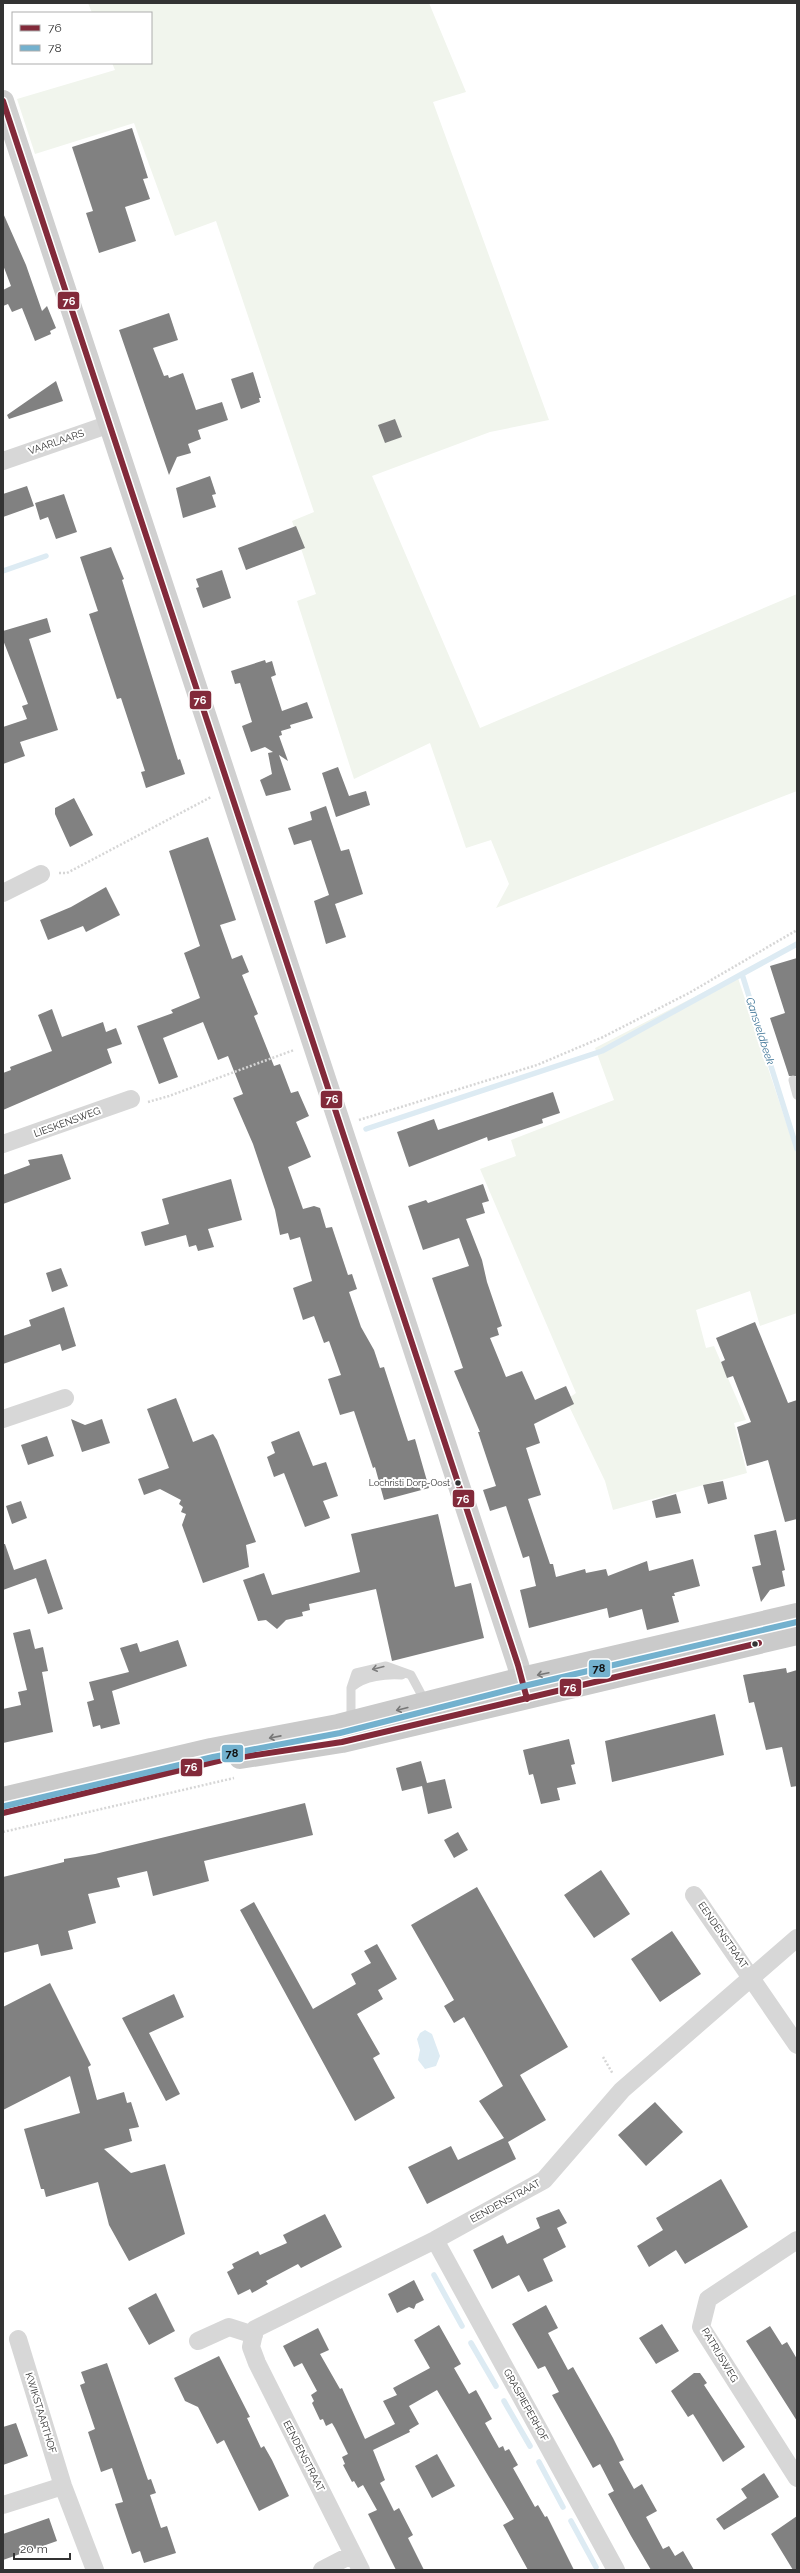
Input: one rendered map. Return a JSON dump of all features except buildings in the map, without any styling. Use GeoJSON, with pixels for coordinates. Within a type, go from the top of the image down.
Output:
{"type":"FeatureCollection","features":[{"type":"Feature","properties":{"kind":"main road"},"geometry":{"type":"LineString","coordinates":[[3,1813],[344,1730],[426,1703],[522,1678],[797,1614]]}},
{"type":"Feature","properties":{"kind":"main road"},"geometry":{"type":"LineString","coordinates":[[3,1798],[213,1748],[344,1730],[527,1699],[797,1634]]}},
{"type":"Feature","properties":{"kind":"street"},"geometry":{"type":"LineString","coordinates":[[3,101],[522,1678],[527,1699]]}},
{"type":"Feature","properties":{"kind":"street","name":"VAARLAARS"},"geometry":{"type":"LineString","coordinates":[[3,460],[110,424]]}},
{"type":"Feature","properties":{"kind":"street"},"geometry":{"type":"LineString","coordinates":[[3,893],[41,874]]}},
{"type":"Feature","properties":{"kind":"street","name":"LIESKENSWEG"},"geometry":{"type":"LineString","coordinates":[[3,1144],[131,1099]]}},
{"type":"Feature","properties":{"kind":"street"},"geometry":{"type":"LineString","coordinates":[[3,1419],[65,1398]]}},
{"type":"Feature","properties":{"kind":"street","name":"EENDENSTRAAT"},"geometry":{"type":"LineString","coordinates":[[694,1894],[751,1976]]}},
{"type":"Feature","properties":{"kind":"street","name":"EENDENSTRAAT"},"geometry":{"type":"LineString","coordinates":[[361,2570],[257,2363],[251,2347],[255,2329],[263,2323],[435,2240],[544,2180],[622,2090],[751,1976],[797,1938]]}},
{"type":"Feature","properties":{"kind":"street"},"geometry":{"type":"LineString","coordinates":[[751,1976],[797,2045]]}},
{"type":"Feature","properties":{"kind":"street","name":"GRASPIEPERHOF"},"geometry":{"type":"LineString","coordinates":[[435,2240],[616,2570]]}},
{"type":"Feature","properties":{"kind":"street","name":"PATRIJSWEG"},"geometry":{"type":"LineString","coordinates":[[797,2240],[708,2299],[701,2327],[797,2478]]}},
{"type":"Feature","properties":{"kind":"street"},"geometry":{"type":"LineString","coordinates":[[198,2342],[230,2327],[254,2336]]}},
{"type":"Feature","properties":{"kind":"street","name":"KWIKSTAARTHOF"},"geometry":{"type":"LineString","coordinates":[[18,2339],[63,2486],[95,2570]]}},
{"type":"Feature","properties":{"kind":"street"},"geometry":{"type":"LineString","coordinates":[[3,2505],[63,2486]]}},
{"type":"Feature","properties":{"kind":"street"},"geometry":{"type":"LineString","coordinates":[[322,2570],[353,2554]]}},
{"type":"Feature","properties":{"kind":"lane"},"geometry":{"type":"LineString","coordinates":[[792,1080],[797,1095]]}},
{"type":"Feature","properties":{"kind":"lane"},"geometry":{"type":"LineString","coordinates":[[344,1730],[351,1688],[356,1673],[386,1666],[411,1675],[426,1703]]}},
{"type":"Feature","properties":{"kind":"path"},"geometry":{"type":"LineString","coordinates":[[41,874],[67,873],[214,796],[229,791]]}},
{"type":"Feature","properties":{"kind":"path"},"geometry":{"type":"LineString","coordinates":[[340,1126],[537,1065],[603,1037],[689,993],[797,930]]}},
{"type":"Feature","properties":{"kind":"path"},"geometry":{"type":"LineString","coordinates":[[131,1099],[141,1103],[170,1096],[298,1048]]}},
{"type":"Feature","properties":{"kind":"shaded area"},"geometry":{"type":"Polygon","coordinates":[[[88,3],[429,3],[466,92],[433,102],[549,420],[490,432],[372,476],[480,728],[797,594],[797,791],[496,908],[509,884],[491,840],[466,848],[430,743],[354,779],[297,601],[316,594],[292,521],[314,512],[216,221],[175,236],[134,123],[35,154],[17,99],[115,70],[112,64],[152,64],[152,12],[92,12],[88,3]]]}},
{"type":"Feature","properties":{"kind":"shaded area"},"geometry":{"type":"Polygon","coordinates":[[[737,975],[797,1155],[797,1313],[760,1326],[750,1291],[696,1310],[706,1348],[714,1346],[746,1420],[734,1423],[747,1473],[613,1510],[605,1481],[566,1400],[576,1393],[480,1169],[516,1156],[511,1140],[614,1100],[595,1048],[737,975]]]}},
{"type":"Feature","properties":{"kind":"shaded area"},"geometry":{"type":"Polygon","coordinates":[[[425,2030],[432,2034],[440,2056],[436,2066],[425,2069],[418,2060],[420,2050],[417,2039],[420,2033],[425,2030]]]}},
{"type":"Feature","properties":{"kind":"waterway"},"geometry":{"type":"LineString","coordinates":[[3,571],[46,556]]}},
{"type":"Feature","properties":{"kind":"waterway","name":"Gansveldbeek"},"geometry":{"type":"LineString","coordinates":[[797,944],[742,974],[797,1149]]}},
{"type":"Feature","properties":{"kind":"waterway"},"geometry":{"type":"LineString","coordinates":[[366,1129],[602,1051],[742,974]]}},
{"type":"Feature","properties":{"kind":"waterway"},"geometry":{"type":"LineString","coordinates":[[434,2275],[462,2326]]}},
{"type":"Feature","properties":{"kind":"waterway"},"geometry":{"type":"LineString","coordinates":[[471,2343],[496,2386]]}},
{"type":"Feature","properties":{"kind":"waterway"},"geometry":{"type":"LineString","coordinates":[[504,2401],[530,2446]]}},
{"type":"Feature","properties":{"kind":"waterway"},"geometry":{"type":"LineString","coordinates":[[539,2462],[563,2507]]}},
{"type":"Feature","properties":{"kind":"waterway"},"geometry":{"type":"LineString","coordinates":[[571,2521],[596,2567]]}},
{"type":"Feature","properties":{"kind":"transit line","name":"76"},"geometry":{"type":"LineString","coordinates":[[3,101],[518,1665],[527,1699]]}},
{"type":"Feature","properties":{"kind":"transit line","name":"78"},"geometry":{"type":"LineString","coordinates":[[5,1806],[213,1757],[340,1733],[524,1686],[797,1622]]}},
{"type":"Feature","properties":{"kind":"transit line","name":"76"},"geometry":{"type":"LineString","coordinates":[[3,1813],[222,1760],[342,1742],[759,1643]]}},
{"type":"Feature","properties":{"kind":"place","name":"Lochristi Dorp-Oost"},"geometry":{"type":"Point","coordinates":[458,1483]}}]}
